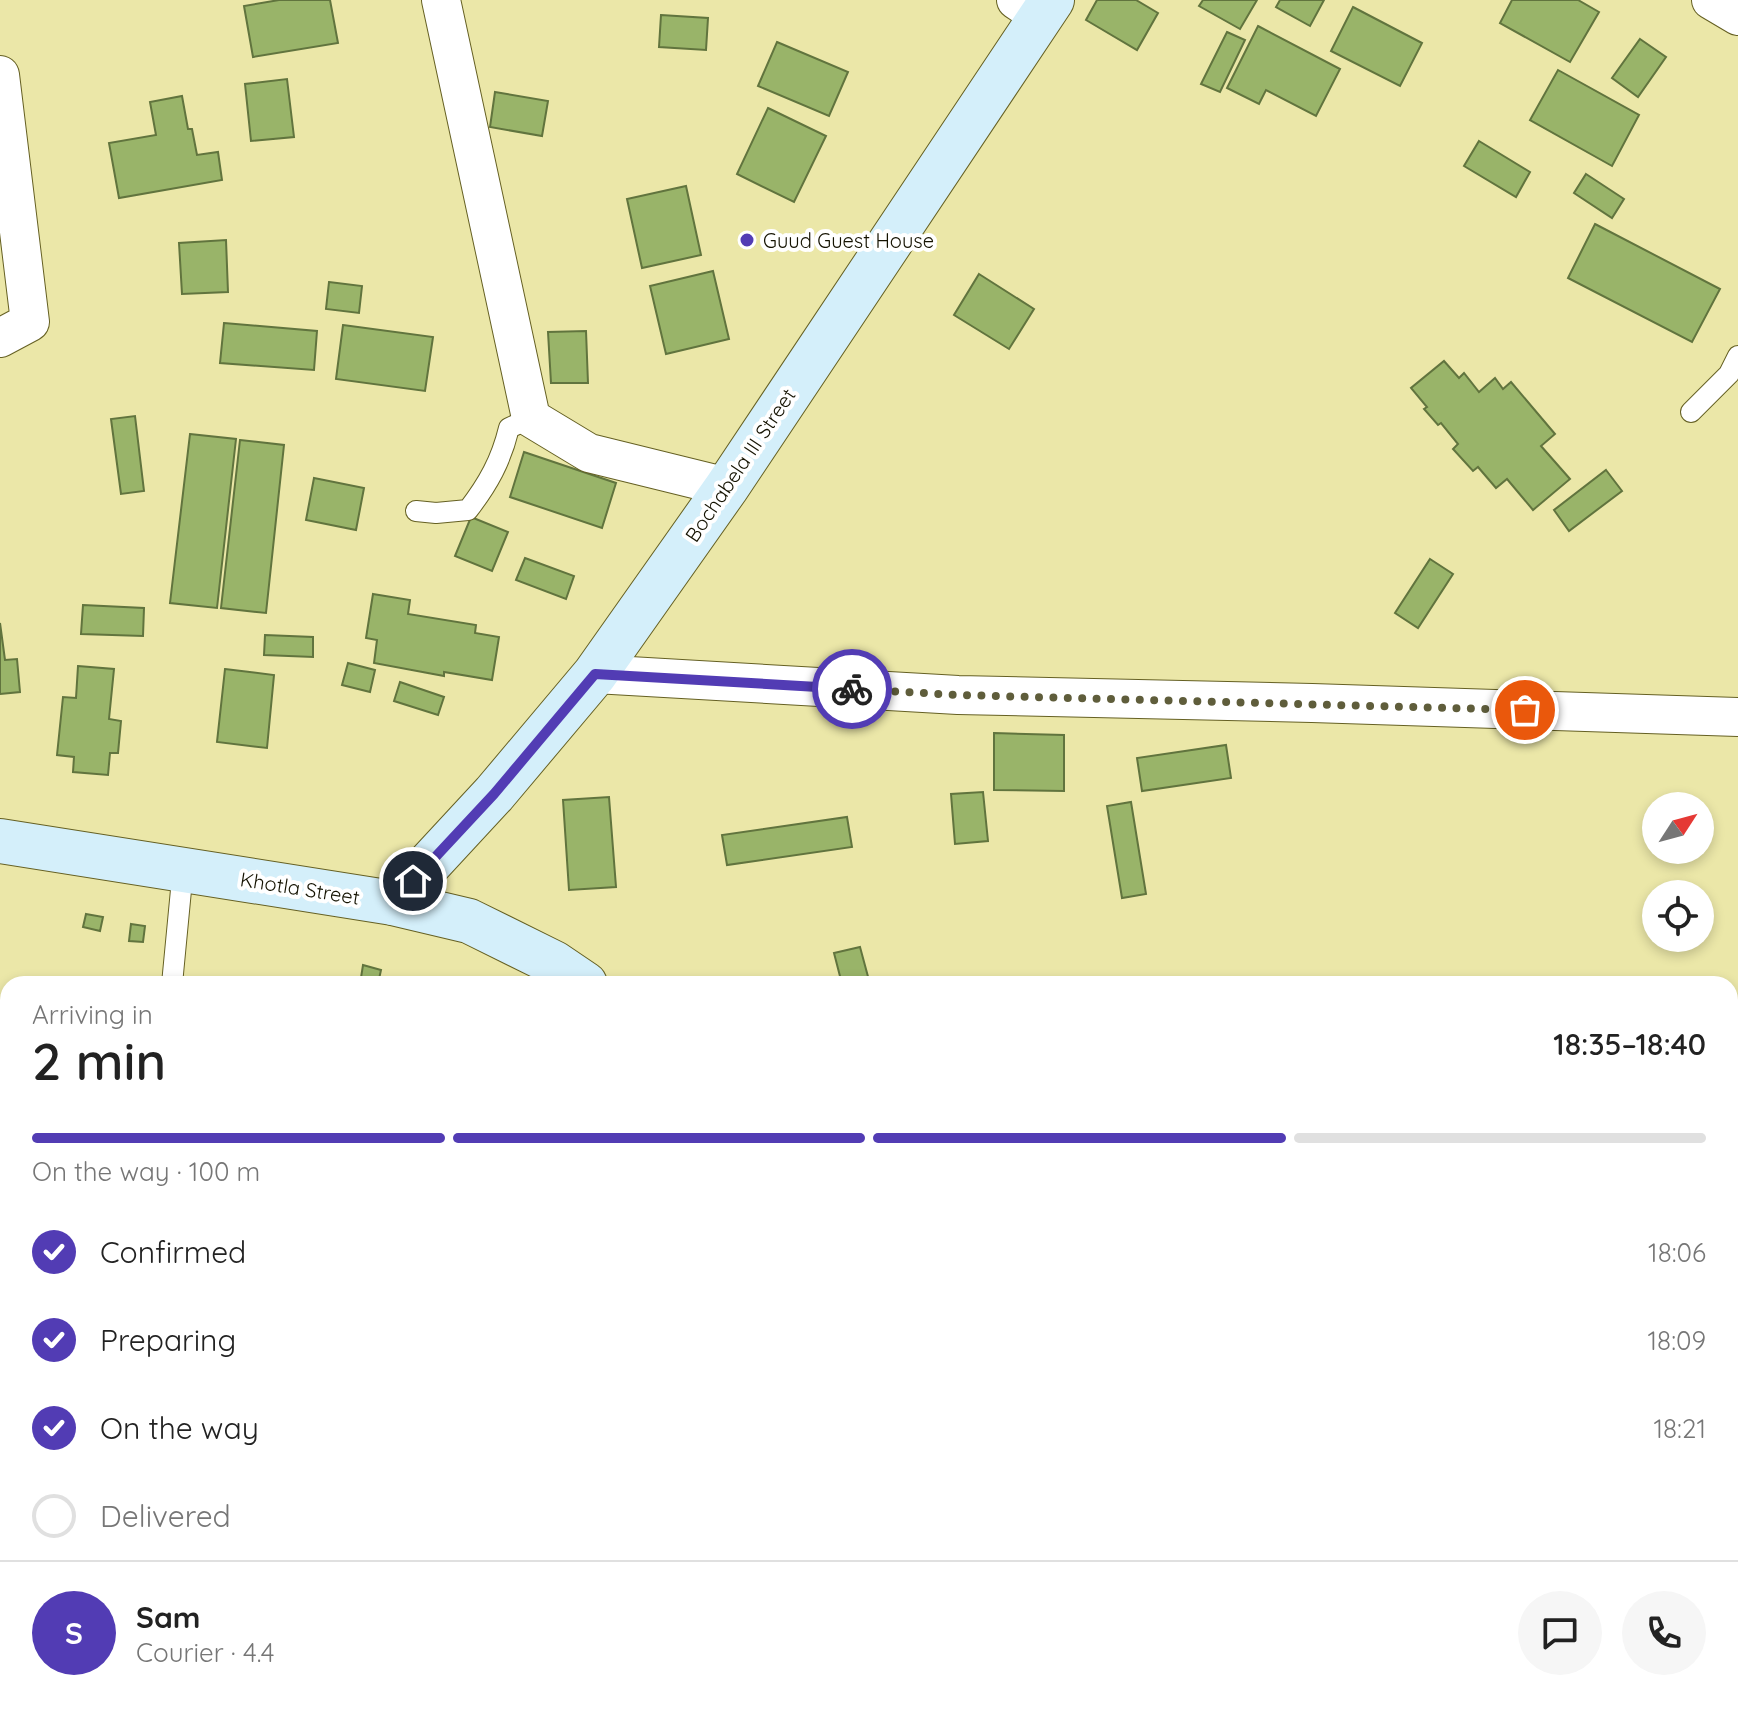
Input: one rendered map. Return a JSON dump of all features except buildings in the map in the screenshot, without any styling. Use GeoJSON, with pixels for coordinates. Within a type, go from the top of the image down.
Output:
{"type":"FeatureCollection","features":[{"type":"Feature","properties":{"kind":"street"},"geometry":{"type":"LineString","coordinates":[[441,0],[531,418],[589,453],[727,487]]}},
{"type":"Feature","properties":{"kind":"street"},"geometry":{"type":"LineString","coordinates":[[1711,0],[1738,16]]}},
{"type":"Feature","properties":{"kind":"street","name":"Bochabela III Street"},"geometry":{"type":"LineString","coordinates":[[393,903],[494,794],[595,674],[727,487],[1036,5]]}},
{"type":"Feature","properties":{"kind":"street"},"geometry":{"type":"LineString","coordinates":[[0,75],[30,322],[0,338]]}},
{"type":"Feature","properties":{"kind":"street"},"geometry":{"type":"LineString","coordinates":[[595,674],[958,695],[1738,717]]}},
{"type":"Feature","properties":{"kind":"street","name":"Khotla Street"},"geometry":{"type":"LineString","coordinates":[[0,841],[393,903],[469,921],[554,963],[573,976]]}},
{"type":"Feature","properties":{"kind":"lane"},"geometry":{"type":"LineString","coordinates":[[1691,412],[1729,374],[1738,356]]}},
{"type":"Feature","properties":{"kind":"lane"},"geometry":{"type":"LineString","coordinates":[[416,511],[468,510],[488,484],[502,457],[509,428],[531,418]]}},
{"type":"Feature","properties":{"kind":"lane"},"geometry":{"type":"LineString","coordinates":[[173,976],[183,869]]}},
{"type":"Feature","properties":{"kind":"way so far"},"geometry":{"type":"LineString","coordinates":[[852,689],[958,695],[1525,710]]}},
{"type":"Feature","properties":{"kind":"place","name":"Guud Guest House"},"geometry":{"type":"Point","coordinates":[747,240]}},
{"type":"Feature","properties":{"kind":"route"},"geometry":{"type":"LineString","coordinates":[[413,881],[494,794],[595,674],[852,689]]}}]}
